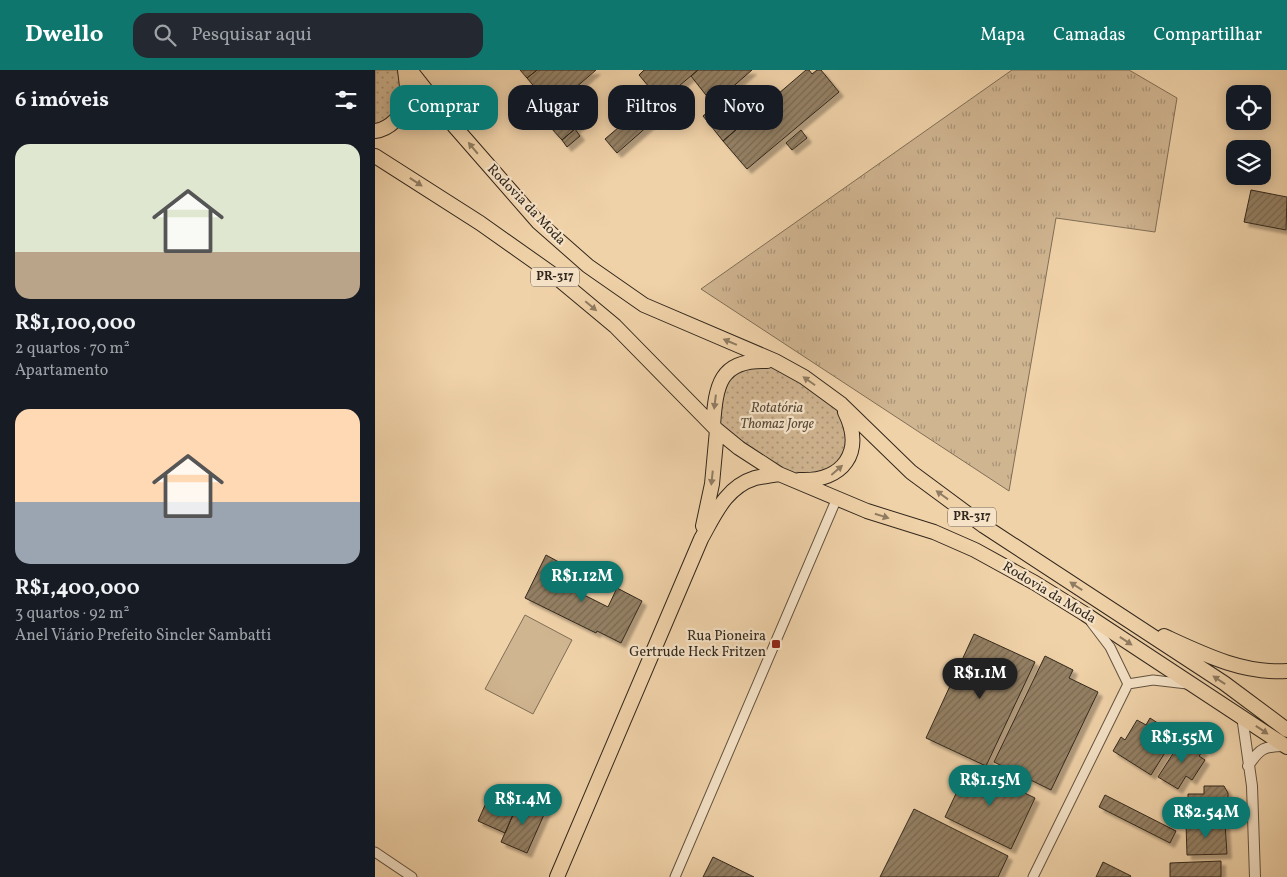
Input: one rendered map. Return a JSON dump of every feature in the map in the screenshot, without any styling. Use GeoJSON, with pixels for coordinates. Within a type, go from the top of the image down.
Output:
{"type":"FeatureCollection","features":[{"type":"Feature","properties":{"kind":"highway"},"geometry":{"type":"LineString","coordinates":[[375,130],[381,130],[391,124],[399,115],[406,102],[407,85],[405,70]]}},
{"type":"Feature","properties":{"kind":"highway","name":"Rodovia da Moda"},"geometry":{"type":"LineString","coordinates":[[410,70],[455,127],[538,222],[589,266],[644,305],[775,361]]}},
{"type":"Feature","properties":{"kind":"highway","name":"PR-317"},"geometry":{"type":"LineString","coordinates":[[375,156],[480,222],[555,276],[615,326],[715,427],[739,448],[785,477]]}},
{"type":"Feature","properties":{"kind":"highway"},"geometry":{"type":"LineString","coordinates":[[701,538],[712,484],[717,391],[726,373],[738,365],[751,360],[775,361]]}},
{"type":"Feature","properties":{"kind":"highway","name":"PR-317"},"geometry":{"type":"LineString","coordinates":[[775,361],[804,377],[841,404]]}},
{"type":"Feature","properties":{"kind":"highway"},"geometry":{"type":"LineString","coordinates":[[557,877],[701,538],[723,499],[737,486],[755,478],[785,477],[810,480],[829,476],[841,467],[850,454],[854,440],[851,424],[841,404]]}},
{"type":"Feature","properties":{"kind":"highway","name":"Rodovia da Moda"},"geometry":{"type":"LineString","coordinates":[[841,404],[911,472],[984,526],[1224,683],[1287,730]]}},
{"type":"Feature","properties":{"kind":"highway","name":"Rodovia da Moda"},"geometry":{"type":"LineString","coordinates":[[785,477],[867,511],[934,532],[975,550],[1035,583],[1085,614],[1287,747]]}},
{"type":"Feature","properties":{"kind":"highway"},"geometry":{"type":"LineString","coordinates":[[1117,613],[1205,655],[1238,667],[1277,672],[1287,671]]}},
{"type":"Feature","properties":{"kind":"street"},"geometry":{"type":"LineString","coordinates":[[675,877],[837,498]]}},
{"type":"Feature","properties":{"kind":"street"},"geometry":{"type":"LineString","coordinates":[[1085,614],[1110,647],[1128,684]]}},
{"type":"Feature","properties":{"kind":"street"},"geometry":{"type":"LineString","coordinates":[[1128,684],[1153,680],[1191,684]]}},
{"type":"Feature","properties":{"kind":"street"},"geometry":{"type":"LineString","coordinates":[[1033,877],[1128,684]]}},
{"type":"Feature","properties":{"kind":"street"},"geometry":{"type":"LineString","coordinates":[[1242,716],[1253,794],[1255,877]]}},
{"type":"Feature","properties":{"kind":"street"},"geometry":{"type":"LineString","coordinates":[[1248,766],[1263,749],[1271,746],[1287,747]]}},
{"type":"Feature","properties":{"kind":"street"},"geometry":{"type":"LineString","coordinates":[[375,852],[412,877]]}},
{"type":"Feature","properties":{"kind":"green space"},"geometry":{"type":"Polygon","coordinates":[[[375,70],[405,70],[405,85],[390,85],[390,117],[375,131],[375,70]]]}},
{"type":"Feature","properties":{"kind":"green space"},"geometry":{"type":"Polygon","coordinates":[[[1012,70],[1129,70],[1177,98],[1155,232],[1056,218],[1009,491],[701,289],[1012,70]]]}},
{"type":"Feature","properties":{"kind":"green space","name":"Rotatória Thomaz Jorge"},"geometry":{"type":"Polygon","coordinates":[[[751,360],[804,377],[851,424],[842,467],[791,479],[717,430],[717,391],[751,360]]]}},
{"type":"Feature","properties":{"kind":"green space"},"geometry":{"type":"Polygon","coordinates":[[[525,615],[572,640],[533,714],[485,689],[525,615]]]}},
{"type":"Feature","properties":{"kind":"building"},"geometry":{"type":"Polygon","coordinates":[[[520,70],[537,70],[527,78],[520,70]]]}},
{"type":"Feature","properties":{"kind":"building"},"geometry":{"type":"Polygon","coordinates":[[[537,70],[596,70],[579,85],[533,85],[527,78],[537,70]]]}},
{"type":"Feature","properties":{"kind":"building"},"geometry":{"type":"Polygon","coordinates":[[[644,70],[698,70],[680,85],[647,85],[639,75],[644,70]]]}},
{"type":"Feature","properties":{"kind":"building"},"geometry":{"type":"Polygon","coordinates":[[[698,70],[752,70],[735,85],[705,85],[705,94],[691,76],[698,70]]]}},
{"type":"Feature","properties":{"kind":"building"},"geometry":{"type":"Polygon","coordinates":[[[806,70],[809,70],[812,74],[817,70],[821,70],[839,92],[747,169],[723,141],[736,130],[783,130],[783,90],[806,70]]]}},
{"type":"Feature","properties":{"kind":"building"},"geometry":{"type":"Polygon","coordinates":[[[553,130],[574,130],[562,140],[553,130]]]}},
{"type":"Feature","properties":{"kind":"building"},"geometry":{"type":"Polygon","coordinates":[[[574,130],[580,136],[567,147],[562,140],[574,130]]]}},
{"type":"Feature","properties":{"kind":"building"},"geometry":{"type":"Polygon","coordinates":[[[616,130],[643,130],[617,153],[605,139],[616,130]]]}},
{"type":"Feature","properties":{"kind":"building"},"geometry":{"type":"Polygon","coordinates":[[[714,130],[736,130],[723,141],[714,130]]]}},
{"type":"Feature","properties":{"kind":"building"},"geometry":{"type":"Polygon","coordinates":[[[801,130],[807,138],[792,150],[786,143],[801,130]]]}},
{"type":"Feature","properties":{"kind":"building"},"geometry":{"type":"Polygon","coordinates":[[[1251,190],[1287,197],[1286,230],[1244,222],[1251,190]]]}},
{"type":"Feature","properties":{"kind":"building"},"geometry":{"type":"Polygon","coordinates":[[[546,555],[568,567],[560,583],[608,607],[617,588],[642,601],[621,643],[597,631],[596,633],[525,598],[546,555]]]}},
{"type":"Feature","properties":{"kind":"building"},"geometry":{"type":"Polygon","coordinates":[[[974,634],[1035,662],[986,766],[926,738],[974,634]]]}},
{"type":"Feature","properties":{"kind":"building"},"geometry":{"type":"Polygon","coordinates":[[[1045,656],[1073,670],[1069,678],[1098,692],[1051,790],[994,762],[1045,656]]]}},
{"type":"Feature","properties":{"kind":"building"},"geometry":{"type":"Polygon","coordinates":[[[1150,718],[1176,735],[1151,775],[1113,751],[1121,737],[1125,740],[1137,720],[1146,725],[1150,718]]]}},
{"type":"Feature","properties":{"kind":"building"},"geometry":{"type":"Polygon","coordinates":[[[1183,738],[1203,751],[1199,756],[1205,760],[1192,780],[1186,776],[1178,789],[1158,777],[1183,738]]]}},
{"type":"Feature","properties":{"kind":"building"},"geometry":{"type":"Polygon","coordinates":[[[969,766],[1035,798],[1011,849],[945,817],[969,766]]]}},
{"type":"Feature","properties":{"kind":"building"},"geometry":{"type":"Polygon","coordinates":[[[1204,786],[1224,786],[1228,793],[1228,815],[1188,816],[1188,794],[1204,794],[1204,786]]]}},
{"type":"Feature","properties":{"kind":"building"},"geometry":{"type":"Polygon","coordinates":[[[1105,795],[1176,831],[1170,843],[1099,807],[1105,795]]]}},
{"type":"Feature","properties":{"kind":"building"},"geometry":{"type":"Polygon","coordinates":[[[489,796],[516,808],[505,833],[478,821],[489,796]]]}},
{"type":"Feature","properties":{"kind":"building"},"geometry":{"type":"Polygon","coordinates":[[[520,799],[546,810],[527,853],[501,842],[520,799]]]}},
{"type":"Feature","properties":{"kind":"building"},"geometry":{"type":"Polygon","coordinates":[[[914,809],[1008,856],[998,877],[880,877],[914,809]]]}},
{"type":"Feature","properties":{"kind":"building"},"geometry":{"type":"Polygon","coordinates":[[[1225,823],[1227,854],[1187,855],[1186,824],[1225,823]]]}},
{"type":"Feature","properties":{"kind":"building"},"geometry":{"type":"Polygon","coordinates":[[[713,857],[754,877],[703,877],[713,857]]]}},
{"type":"Feature","properties":{"kind":"building"},"geometry":{"type":"Polygon","coordinates":[[[1221,861],[1221,877],[1170,877],[1170,863],[1221,861]]]}},
{"type":"Feature","properties":{"kind":"building"},"geometry":{"type":"Polygon","coordinates":[[[1103,862],[1131,876],[1096,877],[1103,862]]]}},
{"type":"Feature","properties":{"kind":"place","name":"Rua Pioneira Gertrude Heck Fritzen"},"geometry":{"type":"Point","coordinates":[776,644]}}]}
